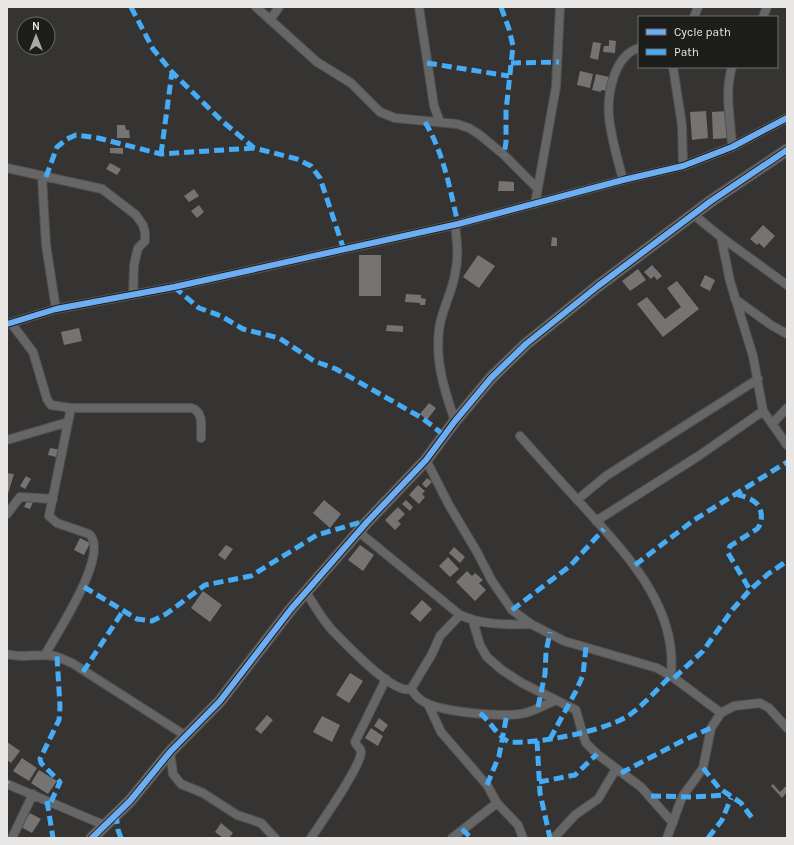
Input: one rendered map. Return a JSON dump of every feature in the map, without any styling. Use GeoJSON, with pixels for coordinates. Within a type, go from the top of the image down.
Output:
{"type":"FeatureCollection","features":[{"type":"Feature","properties":{"kind":"street"},"geometry":{"type":"LineString","coordinates":[[256,7],[317,62],[351,83],[380,112],[395,118],[457,124],[480,134],[504,155],[537,188]]}},
{"type":"Feature","properties":{"kind":"street"},"geometry":{"type":"LineString","coordinates":[[270,20],[279,7]]}},
{"type":"Feature","properties":{"kind":"street"},"geometry":{"type":"LineString","coordinates":[[419,7],[434,106],[440,122]]}},
{"type":"Feature","properties":{"kind":"street"},"geometry":{"type":"LineString","coordinates":[[535,204],[556,87],[560,7]]}},
{"type":"Feature","properties":{"kind":"street"},"geometry":{"type":"LineString","coordinates":[[623,180],[611,131],[609,116],[610,99],[615,74],[620,61],[626,54],[638,48]]}},
{"type":"Feature","properties":{"kind":"street"},"geometry":{"type":"LineString","coordinates":[[673,68],[682,125],[683,166]]}},
{"type":"Feature","properties":{"kind":"street"},"geometry":{"type":"LineString","coordinates":[[732,68],[728,80],[728,93],[732,147]]}},
{"type":"Feature","properties":{"kind":"street"},"geometry":{"type":"LineString","coordinates":[[201,438],[201,416],[191,408],[71,408],[54,406],[48,402],[33,352],[9,323],[56,309],[133,295],[455,225],[623,180],[683,166],[732,147],[787,118]]}},
{"type":"Feature","properties":{"kind":"street"},"geometry":{"type":"LineString","coordinates":[[92,838],[130,801],[170,752],[220,701],[306,592],[426,460],[455,421],[491,378],[526,344],[598,286],[694,215],[787,150]]}},
{"type":"Feature","properties":{"kind":"street"},"geometry":{"type":"LineString","coordinates":[[7,168],[42,177],[102,189],[136,215],[143,225],[145,241],[138,248],[134,265],[133,295]]}},
{"type":"Feature","properties":{"kind":"street"},"geometry":{"type":"LineString","coordinates":[[42,177],[46,245],[56,309]]}},
{"type":"Feature","properties":{"kind":"street"},"geometry":{"type":"LineString","coordinates":[[694,215],[721,237],[787,285]]}},
{"type":"Feature","properties":{"kind":"street"},"geometry":{"type":"LineString","coordinates":[[455,225],[457,246],[456,270],[444,307],[439,330],[438,356],[447,398],[455,421]]}},
{"type":"Feature","properties":{"kind":"street"},"geometry":{"type":"LineString","coordinates":[[721,237],[735,298],[748,339],[758,380],[763,411],[787,445]]}},
{"type":"Feature","properties":{"kind":"street"},"geometry":{"type":"LineString","coordinates":[[735,298],[771,325],[787,334]]}},
{"type":"Feature","properties":{"kind":"street"},"geometry":{"type":"LineString","coordinates":[[577,500],[606,476],[758,380]]}},
{"type":"Feature","properties":{"kind":"street"},"geometry":{"type":"LineString","coordinates":[[45,655],[84,587],[95,546],[92,537],[89,534],[52,521],[49,513],[71,408]]}},
{"type":"Feature","properties":{"kind":"street"},"geometry":{"type":"LineString","coordinates":[[772,424],[787,408]]}},
{"type":"Feature","properties":{"kind":"street"},"geometry":{"type":"LineString","coordinates":[[596,521],[697,457],[763,411]]}},
{"type":"Feature","properties":{"kind":"street"},"geometry":{"type":"LineString","coordinates":[[7,440],[68,422]]}},
{"type":"Feature","properties":{"kind":"street"},"geometry":{"type":"LineString","coordinates":[[520,436],[635,565],[663,616],[672,651],[671,676]]}},
{"type":"Feature","properties":{"kind":"street"},"geometry":{"type":"LineString","coordinates":[[426,460],[449,505],[504,600],[512,610],[531,624],[564,641],[657,668],[671,676],[721,713]]}},
{"type":"Feature","properties":{"kind":"street"},"geometry":{"type":"LineString","coordinates":[[7,514],[20,497],[52,499]]}},
{"type":"Feature","properties":{"kind":"street"},"geometry":{"type":"LineString","coordinates":[[359,532],[460,615],[473,621],[515,625],[531,624]]}},
{"type":"Feature","properties":{"kind":"street"},"geometry":{"type":"LineString","coordinates":[[306,592],[332,629],[366,663],[386,680],[399,688],[407,690],[411,688],[432,654],[440,636],[460,615]]}},
{"type":"Feature","properties":{"kind":"street"},"geometry":{"type":"LineString","coordinates":[[473,621],[480,645],[487,657],[515,679],[576,710],[586,743],[597,754],[651,796],[673,823]]}},
{"type":"Feature","properties":{"kind":"street"},"geometry":{"type":"LineString","coordinates":[[7,654],[19,657],[45,655],[57,656],[72,663],[186,736]]}},
{"type":"Feature","properties":{"kind":"street"},"geometry":{"type":"LineString","coordinates":[[312,838],[344,787],[360,756],[360,749],[355,742],[386,680]]}},
{"type":"Feature","properties":{"kind":"street"},"geometry":{"type":"LineString","coordinates":[[411,688],[416,697],[428,704],[464,712],[525,713],[556,700]]}},
{"type":"Feature","properties":{"kind":"street"},"geometry":{"type":"LineString","coordinates":[[668,837],[682,797],[703,768],[711,728],[721,713],[734,706],[760,703],[769,708],[787,728]]}},
{"type":"Feature","properties":{"kind":"street"},"geometry":{"type":"LineString","coordinates":[[428,704],[441,732],[487,785],[497,803],[518,825],[523,838]]}},
{"type":"Feature","properties":{"kind":"street"},"geometry":{"type":"LineString","coordinates":[[170,752],[173,774],[181,784],[203,793],[237,815],[262,823],[275,838]]}},
{"type":"Feature","properties":{"kind":"street"},"geometry":{"type":"LineString","coordinates":[[554,838],[575,815],[598,799],[616,769]]}},
{"type":"Feature","properties":{"kind":"street"},"geometry":{"type":"LineString","coordinates":[[7,784],[33,794],[74,814],[104,825]]}},
{"type":"Feature","properties":{"kind":"street"},"geometry":{"type":"LineString","coordinates":[[12,838],[33,794]]}},
{"type":"Feature","properties":{"kind":"street"},"geometry":{"type":"LineString","coordinates":[[452,838],[497,803]]}},
{"type":"Feature","properties":{"kind":"building"},"geometry":{"type":"Polygon","coordinates":[[[609,40],[616,41],[615,53],[603,52],[604,46],[609,46],[609,40]]]}},
{"type":"Feature","properties":{"kind":"building"},"geometry":{"type":"Polygon","coordinates":[[[593,42],[601,43],[598,60],[590,58],[593,42]]]}},
{"type":"Feature","properties":{"kind":"building"},"geometry":{"type":"Polygon","coordinates":[[[580,71],[593,74],[590,88],[577,85],[580,71]]]}},
{"type":"Feature","properties":{"kind":"building"},"geometry":{"type":"Polygon","coordinates":[[[596,74],[609,77],[608,82],[611,83],[607,91],[601,90],[601,92],[592,90],[596,74]]]}},
{"type":"Feature","properties":{"kind":"building"},"geometry":{"type":"Polygon","coordinates":[[[706,111],[708,138],[692,140],[690,112],[706,111]]]}},
{"type":"Feature","properties":{"kind":"building"},"geometry":{"type":"Polygon","coordinates":[[[727,111],[728,138],[713,139],[712,112],[727,111]]]}},
{"type":"Feature","properties":{"kind":"building"},"geometry":{"type":"Polygon","coordinates":[[[117,125],[125,125],[126,130],[129,130],[130,138],[117,138],[117,125]]]}},
{"type":"Feature","properties":{"kind":"building"},"geometry":{"type":"Polygon","coordinates":[[[110,148],[123,148],[123,154],[110,153],[110,148]]]}},
{"type":"Feature","properties":{"kind":"building"},"geometry":{"type":"Polygon","coordinates":[[[110,163],[121,169],[117,175],[106,169],[110,163]]]}},
{"type":"Feature","properties":{"kind":"building"},"geometry":{"type":"Polygon","coordinates":[[[499,181],[514,182],[514,191],[498,191],[499,181]]]}},
{"type":"Feature","properties":{"kind":"building"},"geometry":{"type":"Polygon","coordinates":[[[194,189],[199,196],[189,202],[184,196],[194,189]]]}},
{"type":"Feature","properties":{"kind":"building"},"geometry":{"type":"Polygon","coordinates":[[[199,205],[204,212],[197,218],[191,211],[199,205]]]}},
{"type":"Feature","properties":{"kind":"building"},"geometry":{"type":"Polygon","coordinates":[[[763,225],[775,236],[764,248],[759,243],[757,245],[750,239],[763,225]]]}},
{"type":"Feature","properties":{"kind":"building"},"geometry":{"type":"Polygon","coordinates":[[[552,237],[557,238],[557,246],[551,246],[552,237]]]}},
{"type":"Feature","properties":{"kind":"building"},"geometry":{"type":"Polygon","coordinates":[[[359,255],[381,255],[381,296],[359,296],[359,255]]]}},
{"type":"Feature","properties":{"kind":"building"},"geometry":{"type":"Polygon","coordinates":[[[478,255],[495,266],[479,288],[463,277],[478,255]]]}},
{"type":"Feature","properties":{"kind":"building"},"geometry":{"type":"Polygon","coordinates":[[[652,265],[662,276],[657,280],[654,276],[651,279],[644,272],[652,265]]]}},
{"type":"Feature","properties":{"kind":"building"},"geometry":{"type":"Polygon","coordinates":[[[638,269],[646,280],[630,291],[622,281],[638,269]]]}},
{"type":"Feature","properties":{"kind":"building"},"geometry":{"type":"Polygon","coordinates":[[[705,275],[715,280],[710,291],[700,286],[705,275]]]}},
{"type":"Feature","properties":{"kind":"building"},"geometry":{"type":"Polygon","coordinates":[[[677,281],[699,309],[663,337],[637,304],[647,297],[665,319],[681,307],[667,288],[677,281]]]}},
{"type":"Feature","properties":{"kind":"building"},"geometry":{"type":"Polygon","coordinates":[[[406,294],[421,295],[421,298],[426,299],[425,305],[420,305],[420,303],[405,302],[406,294]]]}},
{"type":"Feature","properties":{"kind":"building"},"geometry":{"type":"Polygon","coordinates":[[[387,325],[403,326],[403,332],[386,331],[387,325]]]}},
{"type":"Feature","properties":{"kind":"building"},"geometry":{"type":"Polygon","coordinates":[[[79,328],[82,341],[64,345],[61,332],[79,328]]]}},
{"type":"Feature","properties":{"kind":"building"},"geometry":{"type":"Polygon","coordinates":[[[429,403],[436,408],[427,420],[420,414],[429,403]]]}},
{"type":"Feature","properties":{"kind":"building"},"geometry":{"type":"Polygon","coordinates":[[[50,448],[62,450],[60,458],[48,455],[50,448]]]}},
{"type":"Feature","properties":{"kind":"building"},"geometry":{"type":"Polygon","coordinates":[[[7,473],[14,474],[7,497],[7,473]]]}},
{"type":"Feature","properties":{"kind":"building"},"geometry":{"type":"Polygon","coordinates":[[[26,476],[31,479],[25,489],[20,486],[26,476]]]}},
{"type":"Feature","properties":{"kind":"building"},"geometry":{"type":"Polygon","coordinates":[[[427,478],[432,482],[426,488],[422,484],[427,478]]]}},
{"type":"Feature","properties":{"kind":"building"},"geometry":{"type":"Polygon","coordinates":[[[418,485],[425,491],[422,494],[425,497],[419,504],[409,495],[418,485]]]}},
{"type":"Feature","properties":{"kind":"building"},"geometry":{"type":"Polygon","coordinates":[[[28,499],[33,502],[30,509],[24,507],[28,499]]]}},
{"type":"Feature","properties":{"kind":"building"},"geometry":{"type":"Polygon","coordinates":[[[324,500],[341,514],[330,528],[313,513],[324,500]]]}},
{"type":"Feature","properties":{"kind":"building"},"geometry":{"type":"Polygon","coordinates":[[[406,500],[413,507],[410,511],[402,504],[406,500]]]}},
{"type":"Feature","properties":{"kind":"building"},"geometry":{"type":"Polygon","coordinates":[[[398,507],[405,514],[398,521],[401,524],[395,530],[385,520],[398,507]]]}},
{"type":"Feature","properties":{"kind":"building"},"geometry":{"type":"Polygon","coordinates":[[[80,538],[90,543],[84,555],[74,550],[80,538]]]}},
{"type":"Feature","properties":{"kind":"building"},"geometry":{"type":"Polygon","coordinates":[[[226,545],[233,549],[225,560],[218,555],[226,545]]]}},
{"type":"Feature","properties":{"kind":"building"},"geometry":{"type":"Polygon","coordinates":[[[360,545],[374,555],[363,571],[348,560],[360,545]]]}},
{"type":"Feature","properties":{"kind":"building"},"geometry":{"type":"Polygon","coordinates":[[[454,547],[465,557],[460,563],[449,553],[454,547]]]}},
{"type":"Feature","properties":{"kind":"building"},"geometry":{"type":"Polygon","coordinates":[[[448,557],[459,569],[450,577],[439,566],[448,557]]]}},
{"type":"Feature","properties":{"kind":"building"},"geometry":{"type":"Polygon","coordinates":[[[467,571],[472,576],[475,573],[483,580],[479,583],[486,590],[475,601],[456,582],[467,571]]]}},
{"type":"Feature","properties":{"kind":"building"},"geometry":{"type":"Polygon","coordinates":[[[203,591],[222,605],[210,622],[191,608],[203,591]]]}},
{"type":"Feature","properties":{"kind":"building"},"geometry":{"type":"Polygon","coordinates":[[[422,600],[432,609],[420,622],[410,613],[422,600]]]}},
{"type":"Feature","properties":{"kind":"building"},"geometry":{"type":"Polygon","coordinates":[[[350,673],[363,681],[349,703],[336,695],[350,673]]]}},
{"type":"Feature","properties":{"kind":"building"},"geometry":{"type":"Polygon","coordinates":[[[267,715],[273,720],[261,734],[255,729],[267,715]]]}},
{"type":"Feature","properties":{"kind":"building"},"geometry":{"type":"Polygon","coordinates":[[[322,716],[340,725],[332,742],[313,732],[322,716]]]}},
{"type":"Feature","properties":{"kind":"building"},"geometry":{"type":"Polygon","coordinates":[[[379,718],[388,725],[383,732],[374,726],[379,718]]]}},
{"type":"Feature","properties":{"kind":"building"},"geometry":{"type":"Polygon","coordinates":[[[371,728],[383,736],[378,746],[365,738],[371,728]]]}},
{"type":"Feature","properties":{"kind":"building"},"geometry":{"type":"Polygon","coordinates":[[[7,742],[20,751],[11,763],[7,760],[7,742]]]}},
{"type":"Feature","properties":{"kind":"building"},"geometry":{"type":"Polygon","coordinates":[[[22,758],[37,768],[29,781],[13,771],[22,758]]]}},
{"type":"Feature","properties":{"kind":"building"},"geometry":{"type":"Polygon","coordinates":[[[39,770],[57,781],[48,794],[31,783],[39,770]]]}},
{"type":"Feature","properties":{"kind":"building"},"geometry":{"type":"Polygon","coordinates":[[[773,784],[780,792],[787,785],[787,792],[782,798],[771,786],[773,784]]]}},
{"type":"Feature","properties":{"kind":"building"},"geometry":{"type":"Polygon","coordinates":[[[30,813],[41,819],[32,833],[21,827],[30,813]]]}},
{"type":"Feature","properties":{"kind":"building"},"geometry":{"type":"Polygon","coordinates":[[[221,823],[233,833],[229,838],[223,838],[215,832],[221,823]]]}},
{"type":"Feature","properties":{"kind":"marked path"},"geometry":{"type":"LineString","coordinates":[[131,7],[153,49],[172,72],[222,121],[254,148],[297,159],[311,166],[320,178],[344,250]]}},
{"type":"Feature","properties":{"kind":"marked path"},"geometry":{"type":"LineString","coordinates":[[501,7],[513,46],[506,111],[506,142],[504,155]]}},
{"type":"Feature","properties":{"kind":"marked path"},"geometry":{"type":"LineString","coordinates":[[511,63],[559,62]]}},
{"type":"Feature","properties":{"kind":"marked path"},"geometry":{"type":"LineString","coordinates":[[427,63],[509,76]]}},
{"type":"Feature","properties":{"kind":"marked path"},"geometry":{"type":"LineString","coordinates":[[161,154],[172,72]]}},
{"type":"Feature","properties":{"kind":"marked path"},"geometry":{"type":"LineString","coordinates":[[425,122],[432,134],[442,159],[458,224]]}},
{"type":"Feature","properties":{"kind":"marked path"},"geometry":{"type":"LineString","coordinates":[[46,177],[57,147],[67,139],[76,135],[98,138],[161,154],[254,148]]}},
{"type":"Feature","properties":{"kind":"marked path"},"geometry":{"type":"LineString","coordinates":[[174,287],[199,308],[221,316],[243,329],[279,338],[314,361],[336,369],[422,418],[444,435]]}},
{"type":"Feature","properties":{"kind":"marked path"},"geometry":{"type":"LineString","coordinates":[[635,565],[694,520],[787,462]]}},
{"type":"Feature","properties":{"kind":"marked path"},"geometry":{"type":"LineString","coordinates":[[736,494],[754,501],[761,512],[761,520],[757,529],[730,546],[728,553],[750,590]]}},
{"type":"Feature","properties":{"kind":"marked path"},"geometry":{"type":"LineString","coordinates":[[84,587],[137,619],[152,621],[166,614],[205,585],[251,576],[317,535],[368,520]]}},
{"type":"Feature","properties":{"kind":"marked path"},"geometry":{"type":"LineString","coordinates":[[512,610],[570,566],[604,529]]}},
{"type":"Feature","properties":{"kind":"marked path"},"geometry":{"type":"LineString","coordinates":[[674,678],[703,651],[733,609],[750,590],[768,574],[787,561]]}},
{"type":"Feature","properties":{"kind":"marked path"},"geometry":{"type":"LineString","coordinates":[[83,672],[123,611]]}},
{"type":"Feature","properties":{"kind":"marked path"},"geometry":{"type":"LineString","coordinates":[[538,707],[545,674],[546,652],[550,632]]}},
{"type":"Feature","properties":{"kind":"marked path"},"geometry":{"type":"LineString","coordinates":[[550,739],[583,675],[586,647]]}},
{"type":"Feature","properties":{"kind":"marked path"},"geometry":{"type":"LineString","coordinates":[[51,802],[60,782],[41,763],[40,759],[59,720],[60,707],[57,656]]}},
{"type":"Feature","properties":{"kind":"marked path"},"geometry":{"type":"LineString","coordinates":[[480,713],[501,736],[509,742],[553,739],[603,727],[617,722],[634,712],[671,676]]}},
{"type":"Feature","properties":{"kind":"marked path"},"geometry":{"type":"LineString","coordinates":[[487,785],[499,756],[507,714]]}},
{"type":"Feature","properties":{"kind":"marked path"},"geometry":{"type":"LineString","coordinates":[[621,773],[684,740],[711,728]]}},
{"type":"Feature","properties":{"kind":"marked path"},"geometry":{"type":"LineString","coordinates":[[537,741],[540,793],[550,838]]}},
{"type":"Feature","properties":{"kind":"marked path"},"geometry":{"type":"LineString","coordinates":[[539,782],[575,775],[597,754]]}},
{"type":"Feature","properties":{"kind":"marked path"},"geometry":{"type":"LineString","coordinates":[[703,768],[719,788],[741,803],[752,818]]}},
{"type":"Feature","properties":{"kind":"marked path"},"geometry":{"type":"LineString","coordinates":[[651,796],[693,797],[726,795]]}},
{"type":"Feature","properties":{"kind":"marked path"},"geometry":{"type":"LineString","coordinates":[[708,838],[722,820],[731,798]]}},
{"type":"Feature","properties":{"kind":"marked path"},"geometry":{"type":"LineString","coordinates":[[47,801],[53,838]]}},
{"type":"Feature","properties":{"kind":"marked path"},"geometry":{"type":"LineString","coordinates":[[116,814],[118,830],[121,838]]}},
{"type":"Feature","properties":{"kind":"marked path"},"geometry":{"type":"LineString","coordinates":[[462,829],[471,838]]}},
{"type":"Feature","properties":{"kind":"cycle path"},"geometry":{"type":"LineString","coordinates":[[7,324],[56,309],[174,287],[458,224],[623,180],[683,166],[732,147],[787,118]]}},
{"type":"Feature","properties":{"kind":"cycle path"},"geometry":{"type":"LineString","coordinates":[[92,838],[130,801],[170,752],[220,701],[291,609],[367,522],[426,460],[455,421],[491,378],[526,344],[598,286],[711,201],[787,150]]}}]}
